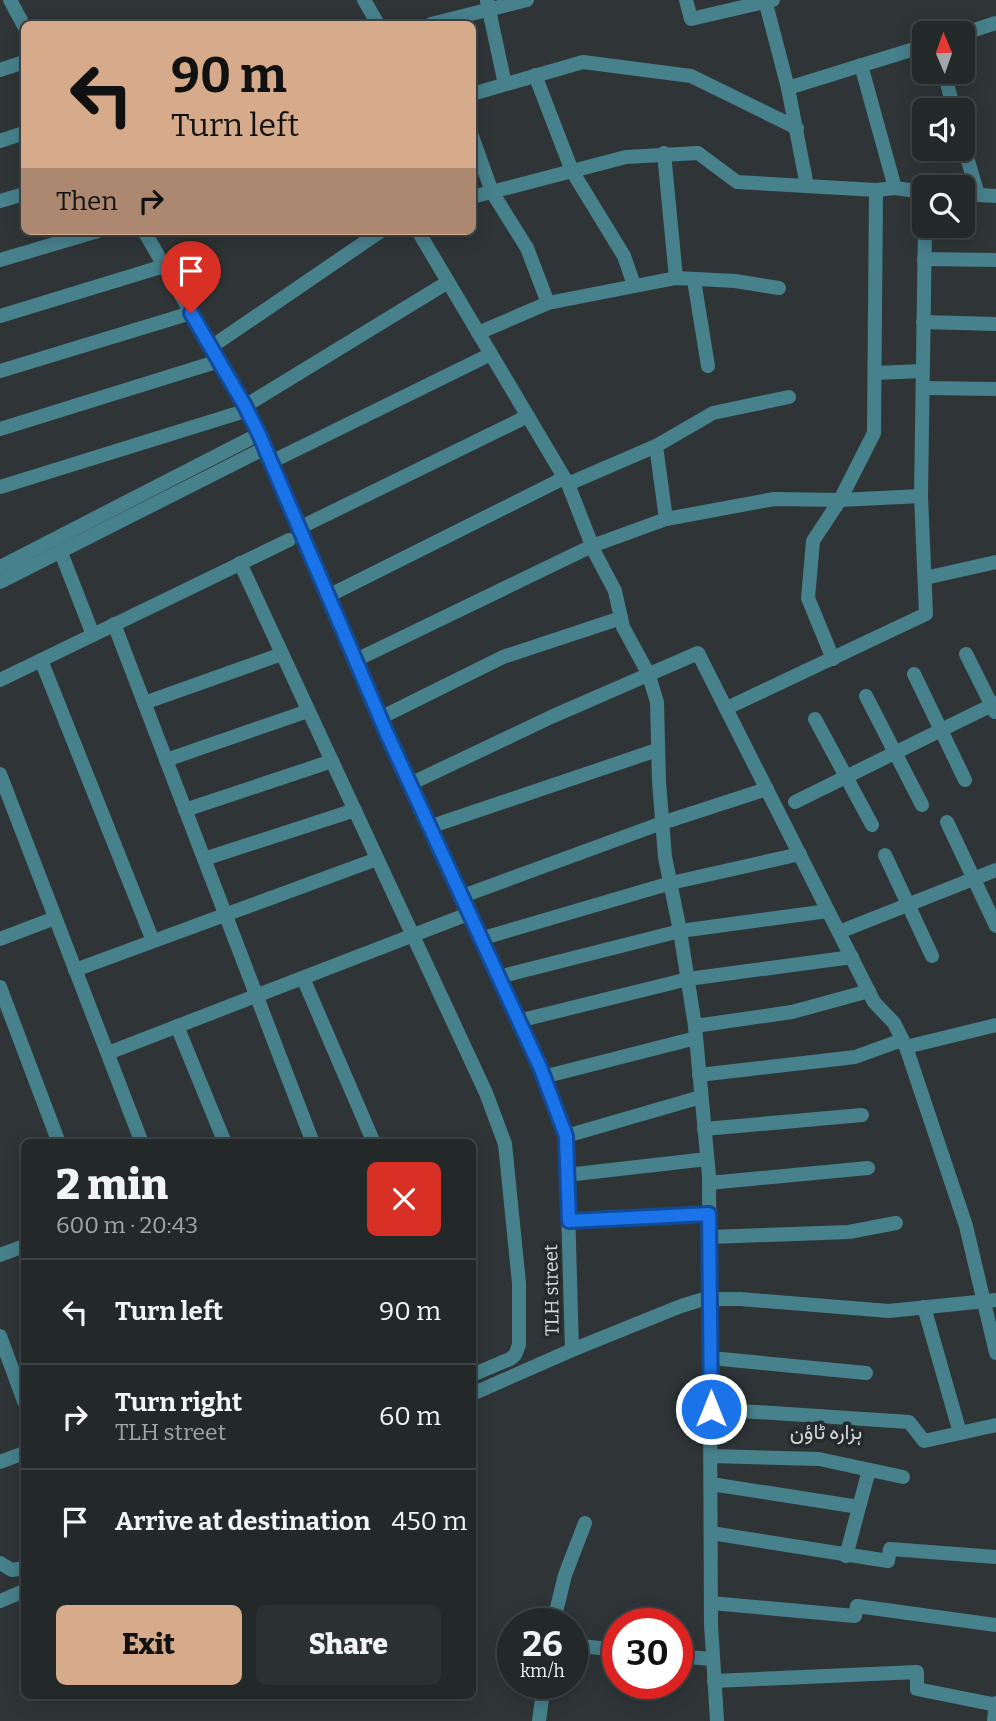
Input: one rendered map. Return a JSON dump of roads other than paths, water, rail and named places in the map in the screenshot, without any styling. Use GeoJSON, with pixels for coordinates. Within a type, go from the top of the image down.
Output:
{"type":"FeatureCollection","features":[{"type":"Feature","properties":{"kind":"street"},"geometry":{"type":"LineString","coordinates":[[364,0],[376,21]]}},
{"type":"Feature","properties":{"kind":"street"},"geometry":{"type":"LineString","coordinates":[[440,21],[488,4],[527,0]]}},
{"type":"Feature","properties":{"kind":"street"},"geometry":{"type":"LineString","coordinates":[[686,0],[691,19],[768,1],[797,128],[807,186]]}},
{"type":"Feature","properties":{"kind":"street"},"geometry":{"type":"LineString","coordinates":[[488,4],[505,84]]}},
{"type":"Feature","properties":{"kind":"street"},"geometry":{"type":"LineString","coordinates":[[0,17],[13,6]]}},
{"type":"Feature","properties":{"kind":"street"},"geometry":{"type":"LineString","coordinates":[[975,30],[996,23]]}},
{"type":"Feature","properties":{"kind":"street"},"geometry":{"type":"LineString","coordinates":[[788,88],[912,50]]}},
{"type":"Feature","properties":{"kind":"street"},"geometry":{"type":"LineString","coordinates":[[476,93],[583,62],[691,76],[797,128]]}},
{"type":"Feature","properties":{"kind":"street"},"geometry":{"type":"LineString","coordinates":[[0,69],[21,63]]}},
{"type":"Feature","properties":{"kind":"street"},"geometry":{"type":"LineString","coordinates":[[861,65],[895,188]]}},
{"type":"Feature","properties":{"kind":"street"},"geometry":{"type":"LineString","coordinates":[[535,75],[572,171],[624,256],[634,285]]}},
{"type":"Feature","properties":{"kind":"street"},"geometry":{"type":"LineString","coordinates":[[0,141],[21,134]]}},
{"type":"Feature","properties":{"kind":"street"},"geometry":{"type":"LineString","coordinates":[[476,147],[492,192],[527,248],[548,303]]}},
{"type":"Feature","properties":{"kind":"street"},"geometry":{"type":"LineString","coordinates":[[476,196],[626,157],[664,153],[698,153],[737,182],[912,190]]}},
{"type":"Feature","properties":{"kind":"street"},"geometry":{"type":"LineString","coordinates":[[664,153],[677,278]]}},
{"type":"Feature","properties":{"kind":"street"},"geometry":{"type":"LineString","coordinates":[[832,659],[808,598],[813,541],[840,500],[874,433],[876,190]]}},
{"type":"Feature","properties":{"kind":"street"},"geometry":{"type":"LineString","coordinates":[[975,194],[996,195]]}},
{"type":"Feature","properties":{"kind":"street"},"geometry":{"type":"LineString","coordinates":[[0,201],[21,195]]}},
{"type":"Feature","properties":{"kind":"street"},"geometry":{"type":"LineString","coordinates":[[0,260],[84,235]]}},
{"type":"Feature","properties":{"kind":"street","name":"TLH street"},"geometry":{"type":"LineString","coordinates":[[146,235],[246,408],[265,448],[380,718],[543,1077],[566,1136],[572,1350]]}},
{"type":"Feature","properties":{"kind":"street"},"geometry":{"type":"LineString","coordinates":[[211,347],[375,235]]}},
{"type":"Feature","properties":{"kind":"street"},"geometry":{"type":"LineString","coordinates":[[420,235],[566,481],[592,547],[615,591],[623,627],[648,673],[657,702],[662,822],[695,1032],[709,1183],[711,1603],[712,1659],[718,1721]]}},
{"type":"Feature","properties":{"kind":"street"},"geometry":{"type":"LineString","coordinates":[[727,708],[926,614],[921,496],[925,238]]}},
{"type":"Feature","properties":{"kind":"street"},"geometry":{"type":"LineString","coordinates":[[924,259],[996,260]]}},
{"type":"Feature","properties":{"kind":"street"},"geometry":{"type":"LineString","coordinates":[[0,316],[164,266]]}},
{"type":"Feature","properties":{"kind":"street"},"geometry":{"type":"LineString","coordinates":[[478,333],[548,303],[677,278],[735,281],[779,288]]}},
{"type":"Feature","properties":{"kind":"street"},"geometry":{"type":"LineString","coordinates":[[694,280],[708,366]]}},
{"type":"Feature","properties":{"kind":"street"},"geometry":{"type":"LineString","coordinates":[[0,488],[246,408],[448,282]]}},
{"type":"Feature","properties":{"kind":"street"},"geometry":{"type":"LineString","coordinates":[[0,371],[191,313]]}},
{"type":"Feature","properties":{"kind":"street"},"geometry":{"type":"LineString","coordinates":[[923,322],[996,324]]}},
{"type":"Feature","properties":{"kind":"street"},"geometry":{"type":"LineString","coordinates":[[0,566],[265,448],[491,354]]}},
{"type":"Feature","properties":{"kind":"street"},"geometry":{"type":"LineString","coordinates":[[0,429],[219,361]]}},
{"type":"Feature","properties":{"kind":"street"},"geometry":{"type":"LineString","coordinates":[[875,373],[922,371]]}},
{"type":"Feature","properties":{"kind":"street"},"geometry":{"type":"LineString","coordinates":[[923,388],[996,389]]}},
{"type":"Feature","properties":{"kind":"street"},"geometry":{"type":"LineString","coordinates":[[328,596],[566,481],[656,446],[722,410],[789,397]]}},
{"type":"Feature","properties":{"kind":"street"},"geometry":{"type":"LineString","coordinates":[[299,528],[528,416]]}},
{"type":"Feature","properties":{"kind":"street"},"geometry":{"type":"LineString","coordinates":[[656,446],[666,519]]}},
{"type":"Feature","properties":{"kind":"street"},"geometry":{"type":"LineString","coordinates":[[0,582],[265,448]]}},
{"type":"Feature","properties":{"kind":"street"},"geometry":{"type":"LineString","coordinates":[[356,660],[592,547],[666,519],[774,499],[840,500],[921,496]]}},
{"type":"Feature","properties":{"kind":"street"},"geometry":{"type":"LineString","coordinates":[[0,680],[289,540]]}},
{"type":"Feature","properties":{"kind":"street"},"geometry":{"type":"LineString","coordinates":[[60,550],[93,635]]}},
{"type":"Feature","properties":{"kind":"street"},"geometry":{"type":"LineString","coordinates":[[925,578],[996,562]]}},
{"type":"Feature","properties":{"kind":"street"},"geometry":{"type":"LineString","coordinates":[[240,563],[486,1093],[505,1144],[519,1283],[519,1345],[510,1359],[476,1373]]}},
{"type":"Feature","properties":{"kind":"street"},"geometry":{"type":"LineString","coordinates":[[380,718],[503,657],[621,618]]}},
{"type":"Feature","properties":{"kind":"street"},"geometry":{"type":"LineString","coordinates":[[114,624],[311,1139]]}},
{"type":"Feature","properties":{"kind":"street"},"geometry":{"type":"LineString","coordinates":[[410,784],[648,673],[698,653],[874,1002],[894,1023],[904,1044],[990,1301],[996,1353]]}},
{"type":"Feature","properties":{"kind":"street"},"geometry":{"type":"LineString","coordinates":[[144,703],[282,654]]}},
{"type":"Feature","properties":{"kind":"street"},"geometry":{"type":"LineString","coordinates":[[794,802],[941,730],[995,707],[965,654]]}},
{"type":"Feature","properties":{"kind":"street"},"geometry":{"type":"LineString","coordinates":[[41,660],[153,941]]}},
{"type":"Feature","properties":{"kind":"street"},"geometry":{"type":"LineString","coordinates":[[914,674],[965,780]]}},
{"type":"Feature","properties":{"kind":"street"},"geometry":{"type":"LineString","coordinates":[[866,696],[922,804]]}},
{"type":"Feature","properties":{"kind":"street"},"geometry":{"type":"LineString","coordinates":[[166,760],[309,711]]}},
{"type":"Feature","properties":{"kind":"street"},"geometry":{"type":"LineString","coordinates":[[815,719],[872,825]]}},
{"type":"Feature","properties":{"kind":"street"},"geometry":{"type":"LineString","coordinates":[[429,827],[657,750]]}},
{"type":"Feature","properties":{"kind":"street"},"geometry":{"type":"LineString","coordinates":[[185,810],[332,761]]}},
{"type":"Feature","properties":{"kind":"street"},"geometry":{"type":"LineString","coordinates":[[0,774],[140,1139]]}},
{"type":"Feature","properties":{"kind":"street"},"geometry":{"type":"LineString","coordinates":[[460,897],[662,822],[767,789]]}},
{"type":"Feature","properties":{"kind":"street"},"geometry":{"type":"LineString","coordinates":[[204,859],[355,810]]}},
{"type":"Feature","properties":{"kind":"street"},"geometry":{"type":"LineString","coordinates":[[947,822],[996,926]]}},
{"type":"Feature","properties":{"kind":"street"},"geometry":{"type":"LineString","coordinates":[[480,939],[671,883],[800,854]]}},
{"type":"Feature","properties":{"kind":"street"},"geometry":{"type":"LineString","coordinates":[[885,855],[932,956]]}},
{"type":"Feature","properties":{"kind":"street"},"geometry":{"type":"LineString","coordinates":[[75,970],[377,859]]}},
{"type":"Feature","properties":{"kind":"street"},"geometry":{"type":"LineString","coordinates":[[839,932],[996,870]]}},
{"type":"Feature","properties":{"kind":"street"},"geometry":{"type":"LineString","coordinates":[[498,977],[680,931],[828,911]]}},
{"type":"Feature","properties":{"kind":"street"},"geometry":{"type":"LineString","coordinates":[[108,1053],[468,914]]}},
{"type":"Feature","properties":{"kind":"street"},"geometry":{"type":"LineString","coordinates":[[0,939],[55,918]]}},
{"type":"Feature","properties":{"kind":"street"},"geometry":{"type":"LineString","coordinates":[[518,1021],[688,979],[852,957]]}},
{"type":"Feature","properties":{"kind":"street"},"geometry":{"type":"LineString","coordinates":[[303,978],[372,1139]]}},
{"type":"Feature","properties":{"kind":"street"},"geometry":{"type":"LineString","coordinates":[[0,987],[57,1139]]}},
{"type":"Feature","properties":{"kind":"street"},"geometry":{"type":"LineString","coordinates":[[543,1077],[695,1032],[792,1012],[869,991]]}},
{"type":"Feature","properties":{"kind":"street"},"geometry":{"type":"LineString","coordinates":[[699,1075],[855,1057],[996,1025]]}},
{"type":"Feature","properties":{"kind":"street"},"geometry":{"type":"LineString","coordinates":[[177,1026],[223,1139]]}},
{"type":"Feature","properties":{"kind":"street"},"geometry":{"type":"LineString","coordinates":[[566,1136],[701,1097]]}},
{"type":"Feature","properties":{"kind":"street"},"geometry":{"type":"LineString","coordinates":[[704,1129],[862,1115]]}},
{"type":"Feature","properties":{"kind":"street"},"geometry":{"type":"LineString","coordinates":[[568,1175],[707,1159]]}},
{"type":"Feature","properties":{"kind":"street"},"geometry":{"type":"LineString","coordinates":[[709,1183],[868,1168]]}},
{"type":"Feature","properties":{"kind":"street"},"geometry":{"type":"LineString","coordinates":[[569,1221],[709,1214]]}},
{"type":"Feature","properties":{"kind":"street"},"geometry":{"type":"LineString","coordinates":[[710,1237],[849,1232],[895,1223]]}},
{"type":"Feature","properties":{"kind":"street"},"geometry":{"type":"LineString","coordinates":[[0,1255],[21,1247]]}},
{"type":"Feature","properties":{"kind":"street"},"geometry":{"type":"LineString","coordinates":[[476,1392],[681,1306],[710,1300],[740,1299],[888,1311],[990,1301]]}},
{"type":"Feature","properties":{"kind":"street"},"geometry":{"type":"LineString","coordinates":[[924,1307],[960,1433]]}},
{"type":"Feature","properties":{"kind":"street"},"geometry":{"type":"LineString","coordinates":[[0,1336],[21,1393]]}},
{"type":"Feature","properties":{"kind":"street"},"geometry":{"type":"LineString","coordinates":[[711,1358],[866,1373]]}},
{"type":"Feature","properties":{"kind":"street"},"geometry":{"type":"LineString","coordinates":[[711,1409],[908,1422],[924,1441],[996,1425]]}},
{"type":"Feature","properties":{"kind":"street"},"geometry":{"type":"LineString","coordinates":[[0,1462],[21,1454]]}},
{"type":"Feature","properties":{"kind":"street"},"geometry":{"type":"LineString","coordinates":[[711,1456],[819,1459],[903,1477]]}},
{"type":"Feature","properties":{"kind":"street"},"geometry":{"type":"LineString","coordinates":[[846,1556],[869,1470]]}},
{"type":"Feature","properties":{"kind":"street"},"geometry":{"type":"LineString","coordinates":[[711,1484],[859,1507]]}},
{"type":"Feature","properties":{"kind":"street"},"geometry":{"type":"LineString","coordinates":[[556,1608],[565,1575],[585,1523]]}},
{"type":"Feature","properties":{"kind":"street"},"geometry":{"type":"LineString","coordinates":[[711,1533],[888,1561],[890,1549],[996,1557]]}},
{"type":"Feature","properties":{"kind":"street"},"geometry":{"type":"LineString","coordinates":[[0,1563],[12,1570],[21,1568]]}},
{"type":"Feature","properties":{"kind":"street"},"geometry":{"type":"LineString","coordinates":[[0,1601],[21,1592]]}},
{"type":"Feature","properties":{"kind":"street"},"geometry":{"type":"LineString","coordinates":[[711,1603],[855,1616],[857,1605],[996,1625]]}},
{"type":"Feature","properties":{"kind":"street"},"geometry":{"type":"LineString","coordinates":[[693,1657],[712,1659]]}},
{"type":"Feature","properties":{"kind":"street"},"geometry":{"type":"LineString","coordinates":[[714,1681],[917,1672],[917,1689],[996,1704],[994,1721]]}},
{"type":"Feature","properties":{"kind":"street"},"geometry":{"type":"LineString","coordinates":[[539,1721],[542,1699]]}},
{"type":"Feature","properties":{"kind":"district","name":"ہزارہ ٹاؤن"},"geometry":{"type":"Point","coordinates":[826,1432]}}]}
